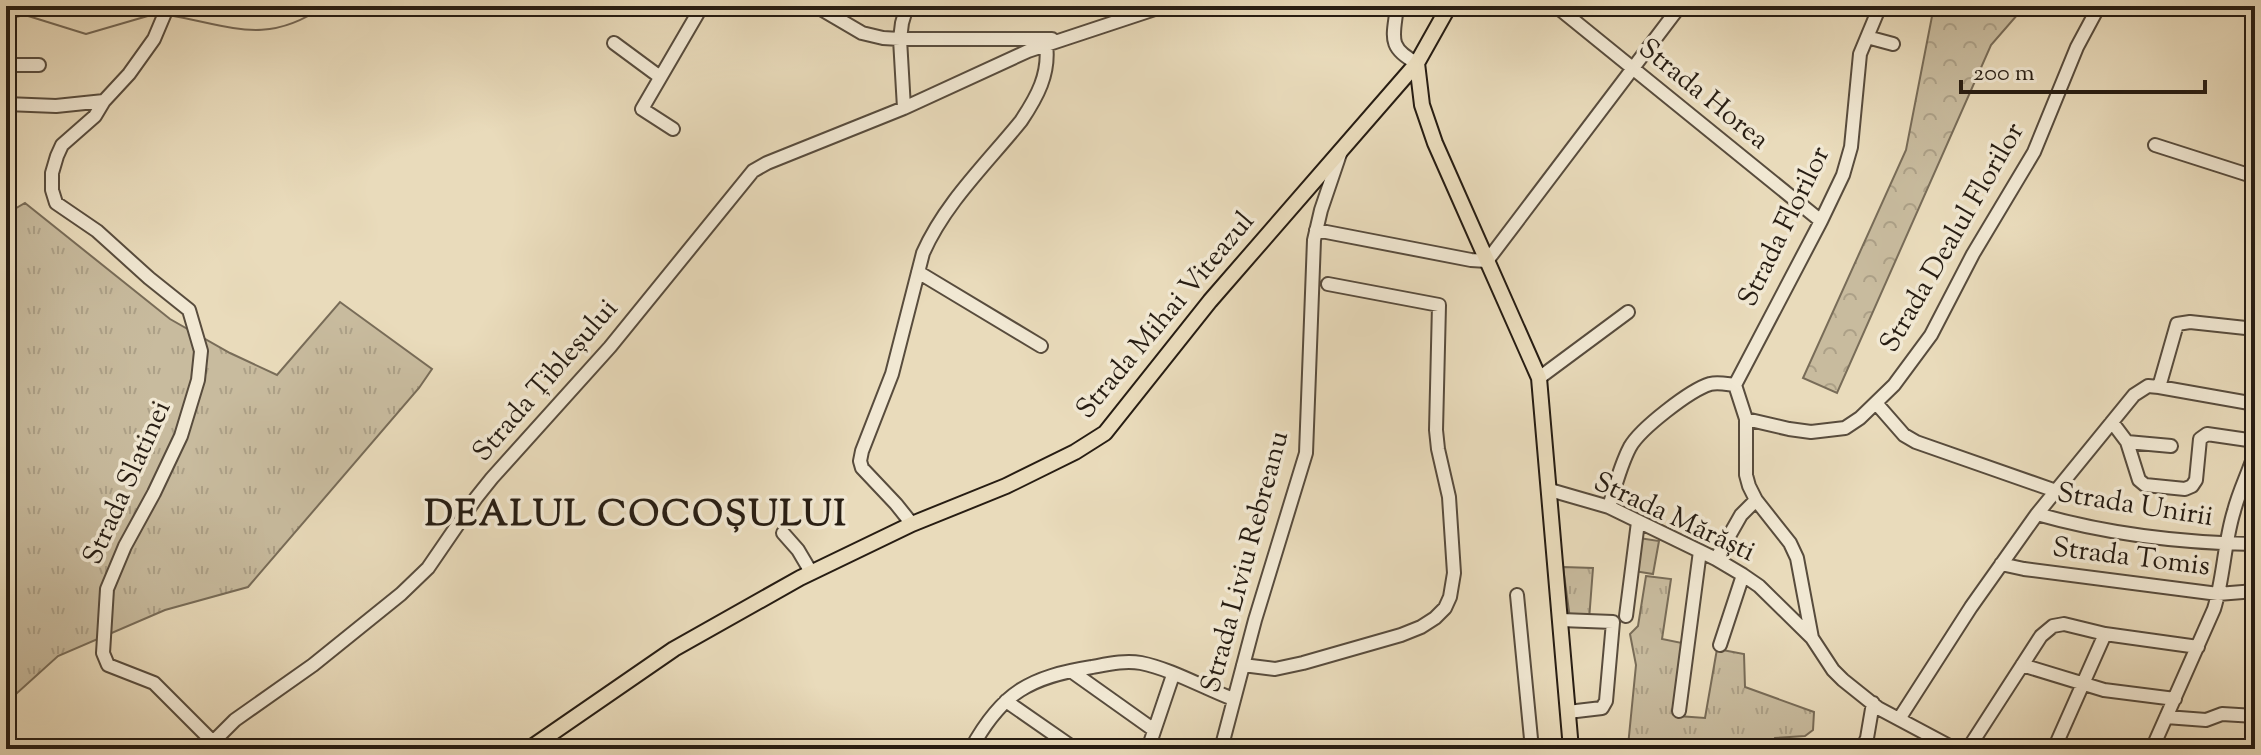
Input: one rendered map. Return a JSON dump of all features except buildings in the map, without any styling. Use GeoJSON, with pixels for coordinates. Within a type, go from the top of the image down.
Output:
{"type":"FeatureCollection","features":[{"type":"Feature","properties":{"kind":"main road","name":"Strada Mihai Viteazul"},"geometry":{"type":"LineString","coordinates":[[529,749],[674,649],[811,572],[912,524],[1006,486],[1075,452],[1105,433],[1210,301],[1417,63],[1449,6]]}},
{"type":"Feature","properties":{"kind":"main road"},"geometry":{"type":"LineString","coordinates":[[1417,63],[1419,91],[1427,122],[1539,378],[1571,749]]}},
{"type":"Feature","properties":{"kind":"street","name":"Strada Slatinei"},"geometry":{"type":"LineString","coordinates":[[168,6],[154,39],[129,74],[104,101],[95,116],[62,145],[52,173],[52,190],[56,203],[97,231],[189,310],[201,351],[198,380],[181,436],[125,546],[107,589],[103,653],[108,665],[154,683],[210,746]]}},
{"type":"Feature","properties":{"kind":"street"},"geometry":{"type":"LineString","coordinates":[[673,129],[642,109],[702,6]]}},
{"type":"Feature","properties":{"kind":"street","name":"Strada Țibleșului"},"geometry":{"type":"LineString","coordinates":[[816,6],[862,33],[883,38],[1059,39]]}},
{"type":"Feature","properties":{"kind":"street"},"geometry":{"type":"LineString","coordinates":[[904,108],[900,39],[907,6]]}},
{"type":"Feature","properties":{"kind":"street","name":"Strada Țibleșului"},"geometry":{"type":"LineString","coordinates":[[210,746],[235,720],[333,649],[428,568],[492,478],[610,347],[753,171],[1046,44],[1164,6]]}},
{"type":"Feature","properties":{"kind":"street"},"geometry":{"type":"LineString","coordinates":[[1397,6],[1395,47],[1404,57],[1417,63]]}},
{"type":"Feature","properties":{"kind":"street","name":"Strada Horea"},"geometry":{"type":"LineString","coordinates":[[1556,6],[1821,221]]}},
{"type":"Feature","properties":{"kind":"street"},"geometry":{"type":"LineString","coordinates":[[1316,230],[1487,261],[1680,6]]}},
{"type":"Feature","properties":{"kind":"street","name":"Strada Florilor"},"geometry":{"type":"LineString","coordinates":[[1735,385],[1821,221],[1847,162],[1857,68],[1880,6]]}},
{"type":"Feature","properties":{"kind":"street","name":"Strada Dealul Florilor"},"geometry":{"type":"LineString","coordinates":[[1746,419],[1789,429],[1830,431],[1845,428],[1894,385],[1925,344],[1973,254],[2025,170],[2077,47],[2099,6]]}},
{"type":"Feature","properties":{"kind":"street"},"geometry":{"type":"LineString","coordinates":[[1867,37],[1893,44]]}},
{"type":"Feature","properties":{"kind":"street"},"geometry":{"type":"LineString","coordinates":[[614,43],[660,77]]}},
{"type":"Feature","properties":{"kind":"street"},"geometry":{"type":"LineString","coordinates":[[912,524],[862,468],[862,451],[892,374],[929,239],[1031,105],[1047,66],[1046,44]]}},
{"type":"Feature","properties":{"kind":"street"},"geometry":{"type":"LineString","coordinates":[[6,65],[39,65]]}},
{"type":"Feature","properties":{"kind":"street"},"geometry":{"type":"LineString","coordinates":[[6,104],[56,106],[104,101]]}},
{"type":"Feature","properties":{"kind":"street"},"geometry":{"type":"LineString","coordinates":[[2155,145],[2255,177]]}},
{"type":"Feature","properties":{"kind":"street","name":"Strada Liviu Rebreanu"},"geometry":{"type":"LineString","coordinates":[[1221,749],[1306,453],[1312,264],[1316,230],[1341,151]]}},
{"type":"Feature","properties":{"kind":"street"},"geometry":{"type":"LineString","coordinates":[[918,272],[1041,346]]}},
{"type":"Feature","properties":{"kind":"street"},"geometry":{"type":"LineString","coordinates":[[1243,665],[1275,669],[1401,635],[1435,618],[1450,597],[1454,573],[1449,497],[1436,430],[1439,305],[1328,284]]}},
{"type":"Feature","properties":{"kind":"street"},"geometry":{"type":"LineString","coordinates":[[1539,378],[1628,312]]}},
{"type":"Feature","properties":{"kind":"street"},"geometry":{"type":"LineString","coordinates":[[2159,387],[2177,324],[2190,322],[2255,329]]}},
{"type":"Feature","properties":{"kind":"street"},"geometry":{"type":"LineString","coordinates":[[1609,507],[1620,470],[1635,440],[1656,419],[1705,386],[1722,383],[1735,385],[1746,419],[1746,475],[1756,500],[1790,543],[1797,558],[1812,638]]}},
{"type":"Feature","properties":{"kind":"street"},"geometry":{"type":"LineString","coordinates":[[1899,719],[2037,514],[2134,395],[2148,386],[2255,404]]}},
{"type":"Feature","properties":{"kind":"street"},"geometry":{"type":"LineString","coordinates":[[1876,403],[1904,435],[1916,442],[2056,491]]}},
{"type":"Feature","properties":{"kind":"street","name":"Strada Unirii"},"geometry":{"type":"LineString","coordinates":[[2112,422],[2127,442],[2139,480],[2145,485],[2185,489],[2192,486],[2196,480],[2200,439],[2207,434],[2255,441]]}},
{"type":"Feature","properties":{"kind":"street"},"geometry":{"type":"LineString","coordinates":[[2127,442],[2171,446]]}},
{"type":"Feature","properties":{"kind":"street","name":"Strada Unirii"},"geometry":{"type":"LineString","coordinates":[[2152,749],[2218,594],[2234,508],[2252,476],[2255,452]]}},
{"type":"Feature","properties":{"kind":"street","name":"Strada Mărăști"},"geometry":{"type":"LineString","coordinates":[[1550,490],[1609,507],[1743,575],[1759,586],[1812,638],[1833,670],[1873,703],[1955,749]]}},
{"type":"Feature","properties":{"kind":"street"},"geometry":{"type":"LineString","coordinates":[[1716,559],[1741,515],[1756,500]]}},
{"type":"Feature","properties":{"kind":"street","name":"Strada Unirii"},"geometry":{"type":"LineString","coordinates":[[2037,514],[2115,531],[2226,544],[2255,544]]}},
{"type":"Feature","properties":{"kind":"street"},"geometry":{"type":"LineString","coordinates":[[1626,616],[1638,522]]}},
{"type":"Feature","properties":{"kind":"street"},"geometry":{"type":"LineString","coordinates":[[783,533],[811,572]]}},
{"type":"Feature","properties":{"kind":"street"},"geometry":{"type":"LineString","coordinates":[[1679,711],[1700,551]]}},
{"type":"Feature","properties":{"kind":"street","name":"Strada Tomis"},"geometry":{"type":"LineString","coordinates":[[2001,564],[2218,594],[2255,591]]}},
{"type":"Feature","properties":{"kind":"street"},"geometry":{"type":"LineString","coordinates":[[1720,645],[1743,575]]}},
{"type":"Feature","properties":{"kind":"street"},"geometry":{"type":"LineString","coordinates":[[1517,595],[1532,749]]}},
{"type":"Feature","properties":{"kind":"street"},"geometry":{"type":"LineString","coordinates":[[1561,620],[1613,622],[1606,701],[1602,708],[1568,712]]}},
{"type":"Feature","properties":{"kind":"street"},"geometry":{"type":"LineString","coordinates":[[1968,749],[2041,636],[2053,626],[2064,624],[2105,634],[2198,647]]}},
{"type":"Feature","properties":{"kind":"street"},"geometry":{"type":"LineString","coordinates":[[2054,749],[2105,634]]}},
{"type":"Feature","properties":{"kind":"street"},"geometry":{"type":"LineString","coordinates":[[971,749],[1006,701],[1031,683],[1071,671],[1140,663],[1233,699]]}},
{"type":"Feature","properties":{"kind":"street"},"geometry":{"type":"LineString","coordinates":[[2022,665],[2104,690],[2175,699]]}},
{"type":"Feature","properties":{"kind":"street"},"geometry":{"type":"LineString","coordinates":[[1071,671],[1154,730]]}},
{"type":"Feature","properties":{"kind":"street"},"geometry":{"type":"LineString","coordinates":[[1148,749],[1173,675]]}},
{"type":"Feature","properties":{"kind":"street"},"geometry":{"type":"LineString","coordinates":[[1006,701],[1075,749]]}},
{"type":"Feature","properties":{"kind":"street"},"geometry":{"type":"LineString","coordinates":[[1862,749],[1873,703]]}},
{"type":"Feature","properties":{"kind":"street"},"geometry":{"type":"LineString","coordinates":[[2166,717],[2206,720],[2222,714],[2255,716]]}},
{"type":"Feature","properties":{"kind":"green space"},"geometry":{"type":"Polygon","coordinates":[[[1934,6],[2025,6],[1991,45],[1837,393],[1803,378],[1906,150],[1934,6]]]}},
{"type":"Feature","properties":{"kind":"green space"},"geometry":{"type":"Polygon","coordinates":[[[25,203],[170,319],[277,375],[340,302],[432,369],[248,587],[165,610],[58,656],[6,703],[6,214],[25,203]]]}},
{"type":"Feature","properties":{"kind":"green space"},"geometry":{"type":"Polygon","coordinates":[[[1639,538],[1659,541],[1653,574],[1634,571],[1639,538]]]}},
{"type":"Feature","properties":{"kind":"green space"},"geometry":{"type":"Polygon","coordinates":[[[1563,567],[1593,568],[1589,620],[1570,619],[1563,567]]]}},
{"type":"Feature","properties":{"kind":"green space"},"geometry":{"type":"Polygon","coordinates":[[[1646,576],[1671,579],[1662,639],[1682,643],[1678,716],[1705,718],[1717,649],[1744,654],[1745,687],[1814,712],[1813,730],[1805,736],[1775,738],[1770,749],[1623,749],[1628,746],[1636,665],[1630,634],[1638,626],[1646,576]]]}},
{"type":"Feature","properties":{"kind":"waterway"},"geometry":{"type":"LineString","coordinates":[[168,15],[247,30],[265,30],[303,19],[324,6]]}},
{"type":"Feature","properties":{"kind":"waterway"},"geometry":{"type":"LineString","coordinates":[[6,19],[25,15],[86,34],[158,13]]}},
{"type":"Feature","properties":{"kind":"district","name":"DEALUL COCOȘULUI"},"geometry":{"type":"Point","coordinates":[636,516]}}]}
